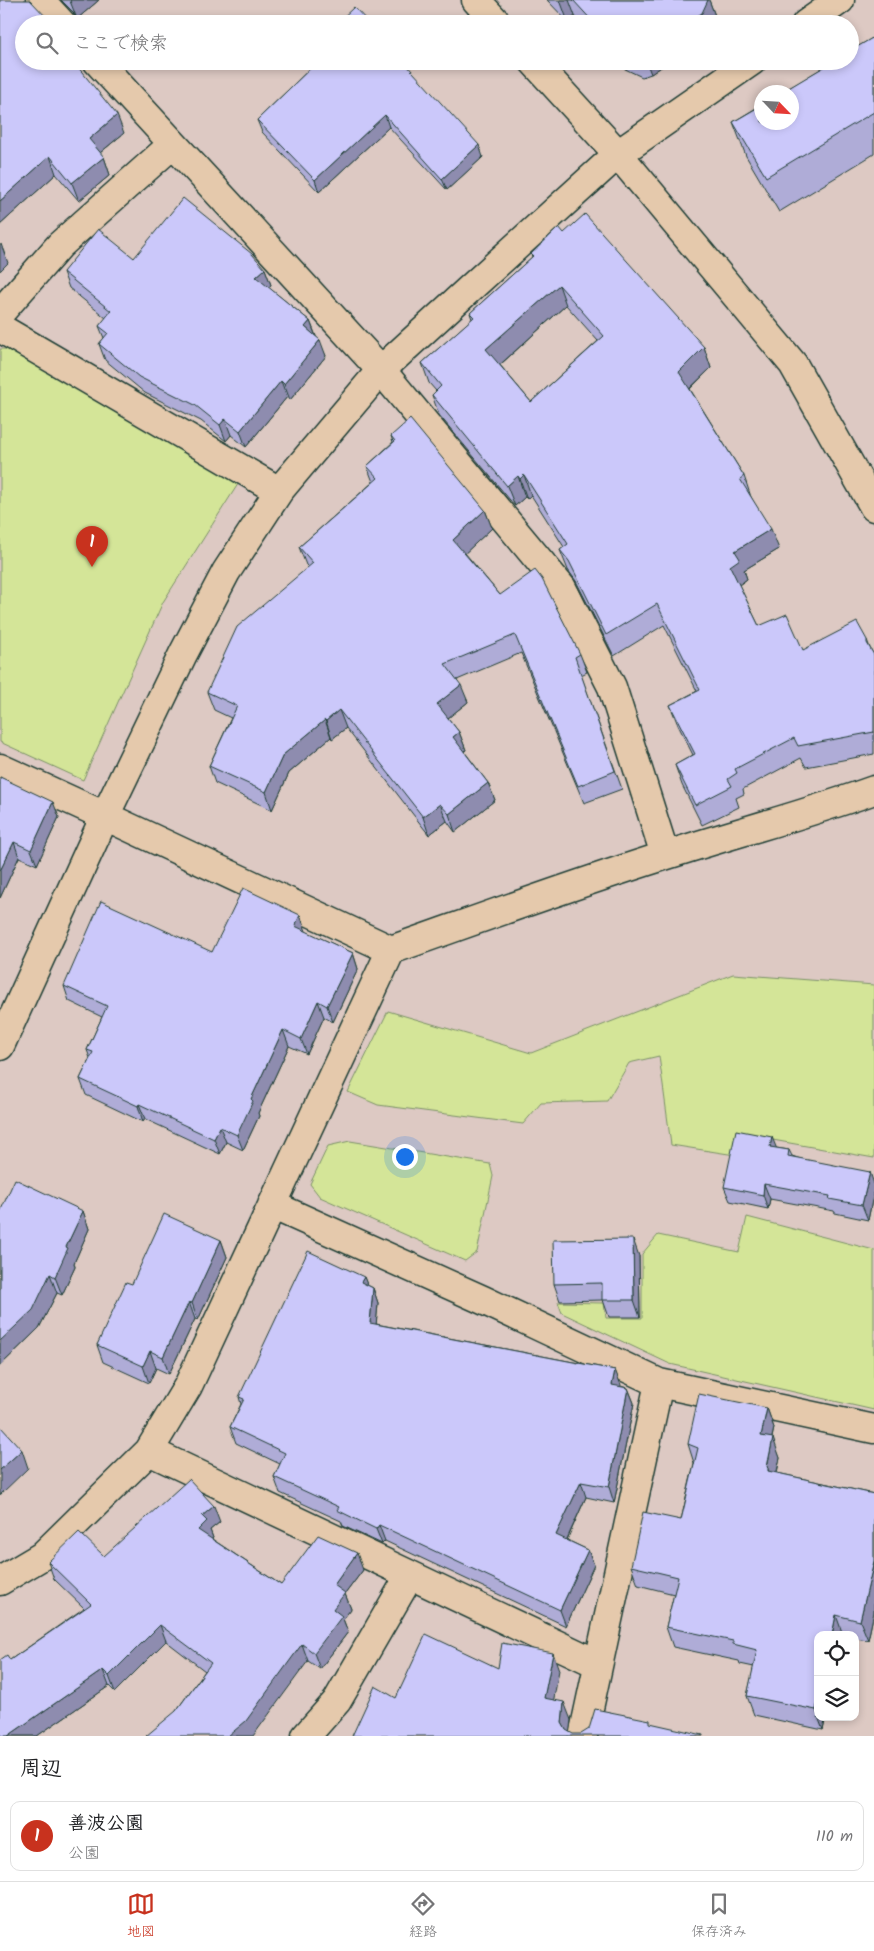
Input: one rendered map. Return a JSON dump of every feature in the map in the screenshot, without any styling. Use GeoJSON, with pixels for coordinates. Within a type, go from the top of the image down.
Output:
{"type":"FeatureCollection","features":[{"type":"Feature","properties":{"kind":"street"},"geometry":{"type":"LineString","coordinates":[[40,0],[54,15]]}},
{"type":"Feature","properties":{"kind":"street"},"geometry":{"type":"LineString","coordinates":[[476,0],[490,15]]}},
{"type":"Feature","properties":{"kind":"street"},"geometry":{"type":"LineString","coordinates":[[819,15],[840,0]]}},
{"type":"Feature","properties":{"kind":"street"},"geometry":{"type":"LineString","coordinates":[[105,70],[381,370],[562,588],[612,687],[665,855]]}},
{"type":"Feature","properties":{"kind":"street"},"geometry":{"type":"LineString","coordinates":[[541,70],[618,154],[793,364],[874,507]]}},
{"type":"Feature","properties":{"kind":"street"},"geometry":{"type":"LineString","coordinates":[[0,1046],[105,816],[182,654],[226,572],[279,491],[381,370],[618,154],[739,70]]}},
{"type":"Feature","properties":{"kind":"street"},"geometry":{"type":"LineString","coordinates":[[0,313],[60,245],[173,144]]}},
{"type":"Feature","properties":{"kind":"street"},"geometry":{"type":"LineString","coordinates":[[0,328],[279,491]]}},
{"type":"Feature","properties":{"kind":"street"},"geometry":{"type":"LineString","coordinates":[[0,768],[391,950],[556,891],[665,855],[822,809],[874,790]]}},
{"type":"Feature","properties":{"kind":"street"},"geometry":{"type":"LineString","coordinates":[[0,1581],[42,1556],[149,1451],[188,1386],[391,950]]}},
{"type":"Feature","properties":{"kind":"street"},"geometry":{"type":"LineString","coordinates":[[272,1205],[483,1300],[659,1383],[874,1429]]}},
{"type":"Feature","properties":{"kind":"street"},"geometry":{"type":"LineString","coordinates":[[583,1736],[659,1383]]}},
{"type":"Feature","properties":{"kind":"street"},"geometry":{"type":"LineString","coordinates":[[149,1451],[598,1664]]}},
{"type":"Feature","properties":{"kind":"street"},"geometry":{"type":"LineString","coordinates":[[306,1736],[337,1701],[410,1575]]}},
{"type":"Feature","properties":{"kind":"green space"},"geometry":{"type":"Polygon","coordinates":[[[0,349],[13,349],[240,481],[163,602],[83,780],[0,742],[0,349]]]}},
{"type":"Feature","properties":{"kind":"green space"},"geometry":{"type":"Polygon","coordinates":[[[733,974],[874,985],[874,1158],[739,1134],[735,1155],[671,1145],[659,1056],[629,1063],[607,1101],[541,1103],[523,1124],[378,1105],[348,1092],[388,1011],[531,1053],[733,974]]]}},
{"type":"Feature","properties":{"kind":"green space"},"geometry":{"type":"Polygon","coordinates":[[[350,1141],[490,1164],[493,1176],[477,1252],[465,1261],[320,1197],[310,1184],[328,1146],[350,1141]]]}},
{"type":"Feature","properties":{"kind":"green space"},"geometry":{"type":"Polygon","coordinates":[[[747,1217],[874,1250],[874,1410],[670,1364],[562,1313],[558,1302],[604,1303],[606,1318],[642,1318],[642,1254],[658,1235],[739,1252],[747,1217]]]}},
{"type":"Feature","properties":{"kind":"building"},"geometry":{"type":"Polygon","coordinates":[[[0,0],[30,0],[44,15],[15,15],[15,70],[80,70],[117,115],[89,139],[104,157],[72,183],[50,156],[0,201],[0,0]]]}},
{"type":"Feature","properties":{"kind":"building"},"geometry":{"type":"Polygon","coordinates":[[[573,0],[708,0],[702,13],[699,15],[587,15],[573,0]]]}},
{"type":"Feature","properties":{"kind":"building"},"geometry":{"type":"Polygon","coordinates":[[[354,7],[362,15],[346,15],[354,7]]]}},
{"type":"Feature","properties":{"kind":"building"},"geometry":{"type":"Polygon","coordinates":[[[874,37],[874,112],[766,177],[733,122],[754,110],[754,130],[799,130],[799,85],[794,85],[819,70],[859,70],[859,46],[874,37]]]}},
{"type":"Feature","properties":{"kind":"building"},"geometry":{"type":"Polygon","coordinates":[[[309,70],[411,70],[479,145],[442,179],[385,115],[315,180],[257,120],[309,70]]]}},
{"type":"Feature","properties":{"kind":"building"},"geometry":{"type":"Polygon","coordinates":[[[183,198],[252,254],[265,269],[256,277],[310,321],[305,327],[320,340],[284,384],[281,381],[240,431],[225,419],[220,425],[195,405],[139,377],[99,344],[108,333],[99,326],[111,311],[63,272],[98,229],[134,258],[183,198]]]}},
{"type":"Feature","properties":{"kind":"building"},"geometry":{"type":"Polygon","coordinates":[[[585,214],[704,347],[679,372],[744,476],[740,479],[771,529],[735,551],[740,559],[730,566],[759,626],[787,614],[803,650],[857,622],[874,655],[874,732],[798,746],[794,738],[735,769],[737,773],[728,779],[732,786],[695,805],[675,765],[695,754],[670,705],[700,690],[657,604],[606,635],[569,561],[560,550],[568,544],[524,475],[520,479],[518,476],[507,486],[432,395],[441,386],[422,363],[474,317],[470,313],[533,256],[531,254],[559,227],[564,233],[585,214]],[[559,285],[486,349],[531,402],[604,336],[559,285]]]}},
{"type":"Feature","properties":{"kind":"building"},"geometry":{"type":"Polygon","coordinates":[[[410,419],[485,510],[453,540],[500,595],[535,570],[542,579],[580,654],[575,657],[615,771],[578,786],[515,635],[445,664],[461,685],[437,704],[459,732],[453,737],[488,783],[449,814],[440,804],[423,817],[339,710],[283,755],[266,792],[209,766],[237,706],[207,692],[237,627],[313,563],[299,547],[378,478],[367,466],[395,441],[391,436],[410,419]]]}},
{"type":"Feature","properties":{"kind":"building"},"geometry":{"type":"Polygon","coordinates":[[[0,777],[53,802],[31,850],[14,842],[0,871],[0,777]]]}},
{"type":"Feature","properties":{"kind":"building"},"geometry":{"type":"Polygon","coordinates":[[[243,888],[300,915],[295,926],[353,953],[327,1006],[318,1001],[301,1039],[283,1030],[251,1099],[253,1101],[237,1135],[220,1127],[214,1139],[80,1079],[93,1052],[87,1050],[107,1006],[64,986],[101,901],[212,952],[243,888]]]}},
{"type":"Feature","properties":{"kind":"building"},"geometry":{"type":"Polygon","coordinates":[[[736,1130],[772,1137],[770,1147],[789,1150],[788,1156],[870,1172],[862,1205],[829,1199],[830,1196],[764,1184],[763,1195],[724,1187],[736,1130]]]}},
{"type":"Feature","properties":{"kind":"building"},"geometry":{"type":"Polygon","coordinates":[[[15,1179],[83,1211],[66,1247],[68,1248],[55,1277],[50,1274],[33,1310],[0,1341],[0,1212],[15,1179]]]}},
{"type":"Feature","properties":{"kind":"building"},"geometry":{"type":"Polygon","coordinates":[[[164,1214],[221,1240],[192,1303],[189,1302],[163,1357],[150,1351],[143,1366],[97,1345],[126,1282],[132,1284],[164,1214]]]}},
{"type":"Feature","properties":{"kind":"building"},"geometry":{"type":"Polygon","coordinates":[[[633,1239],[634,1300],[602,1300],[602,1283],[554,1284],[553,1240],[633,1239]]]}},
{"type":"Feature","properties":{"kind":"building"},"geometry":{"type":"Polygon","coordinates":[[[308,1251],[364,1277],[361,1282],[373,1288],[370,1323],[615,1370],[612,1385],[628,1388],[609,1487],[581,1482],[556,1535],[588,1550],[560,1610],[379,1525],[376,1529],[337,1510],[339,1507],[274,1477],[285,1453],[230,1427],[244,1399],[239,1397],[308,1251]]]}},
{"type":"Feature","properties":{"kind":"building"},"geometry":{"type":"Polygon","coordinates":[[[699,1394],[767,1408],[761,1436],[773,1438],[767,1467],[768,1471],[874,1494],[874,1561],[860,1621],[836,1615],[833,1631],[814,1631],[814,1710],[747,1696],[757,1650],[733,1644],[733,1641],[666,1627],[678,1577],[631,1566],[643,1512],[681,1520],[698,1448],[688,1444],[699,1394]]]}},
{"type":"Feature","properties":{"kind":"building"},"geometry":{"type":"Polygon","coordinates":[[[0,1426],[22,1450],[0,1470],[0,1426]]]}},
{"type":"Feature","properties":{"kind":"building"},"geometry":{"type":"Polygon","coordinates":[[[189,1479],[214,1506],[202,1516],[207,1521],[198,1530],[281,1585],[318,1535],[357,1553],[334,1585],[345,1593],[333,1609],[342,1616],[314,1653],[302,1644],[246,1721],[228,1736],[146,1736],[176,1711],[211,1663],[160,1625],[109,1676],[103,1670],[8,1736],[0,1736],[0,1660],[7,1655],[10,1660],[91,1604],[48,1562],[79,1532],[104,1556],[189,1479]]]}},
{"type":"Feature","properties":{"kind":"building"},"geometry":{"type":"Polygon","coordinates":[[[426,1634],[498,1668],[502,1643],[553,1653],[544,1698],[564,1702],[562,1723],[566,1730],[573,1734],[581,1734],[589,1729],[595,1709],[650,1720],[650,1723],[703,1736],[352,1736],[375,1686],[396,1698],[426,1634]]]}},
{"type":"Feature","properties":{"kind":"place","name":"善波公園"},"geometry":{"type":"Point","coordinates":[92,567]}}]}
